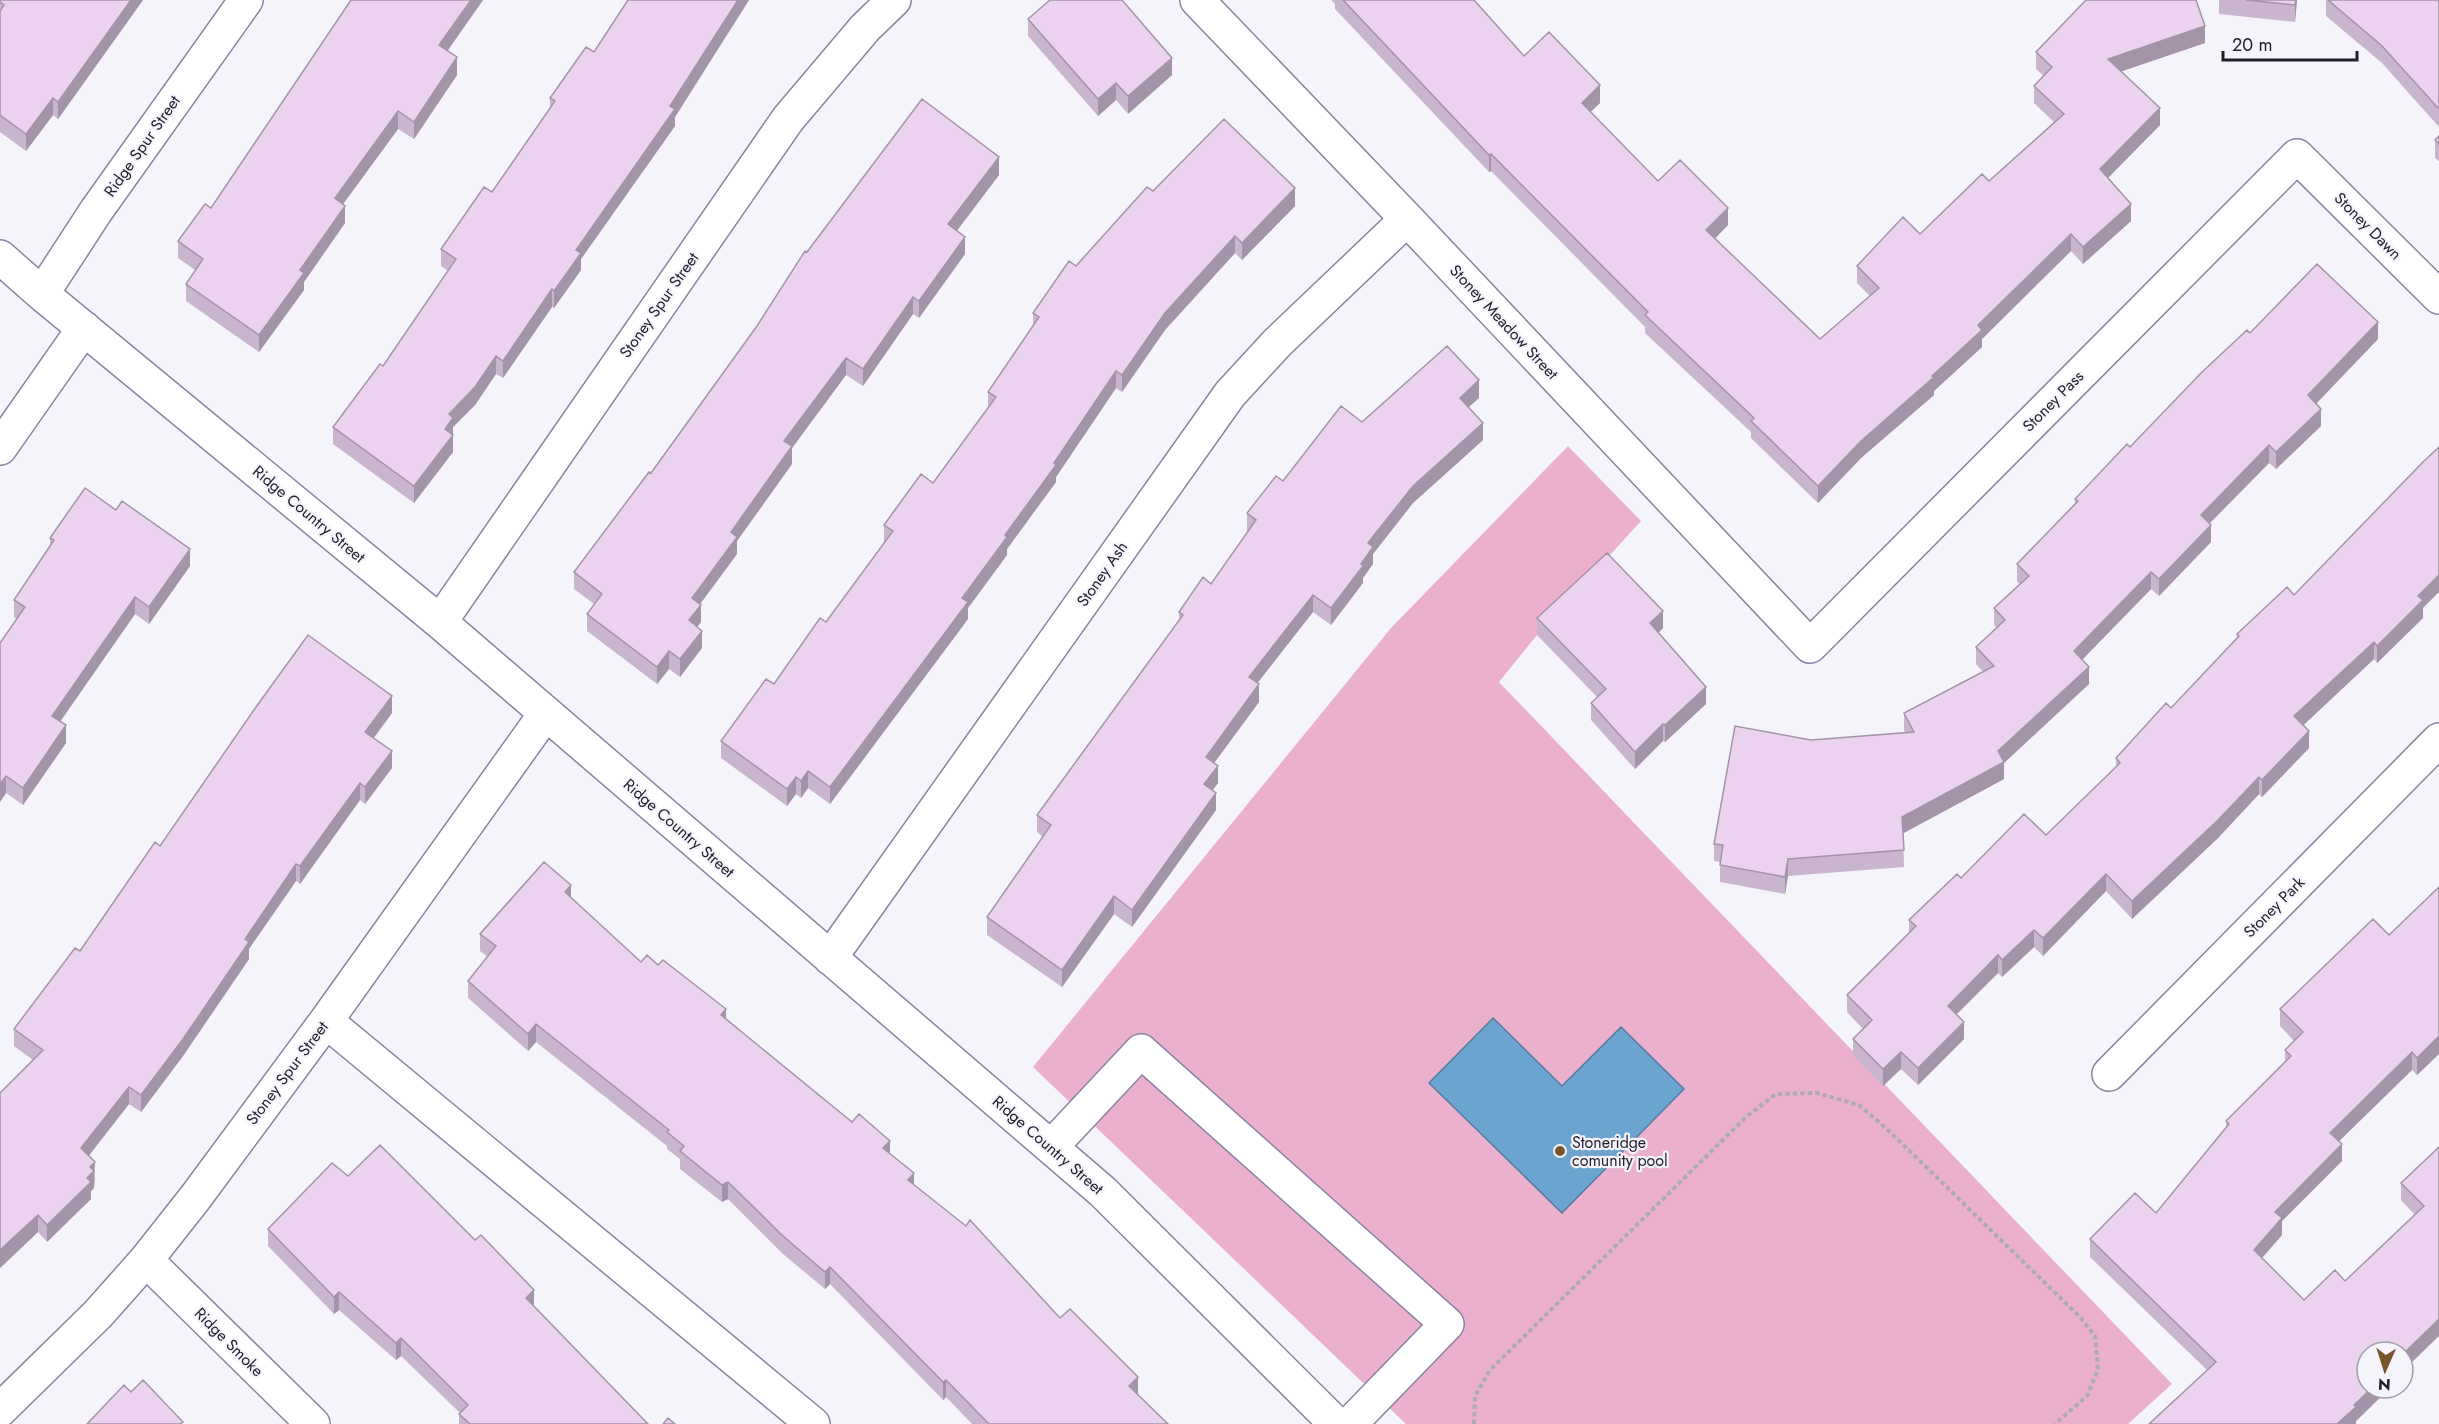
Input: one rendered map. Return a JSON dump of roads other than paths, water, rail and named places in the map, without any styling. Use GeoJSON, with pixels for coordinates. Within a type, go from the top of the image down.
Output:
{"type":"FeatureCollection","features":[{"type":"Feature","properties":{"kind":"street","name":"Ridge Spur Street"},"geometry":{"type":"LineString","coordinates":[[42,294],[96,211],[246,0]]}},
{"type":"Feature","properties":{"kind":"street","name":"Stoney Spur Street"},"geometry":{"type":"LineString","coordinates":[[440,622],[788,119],[865,28],[894,0]]}},
{"type":"Feature","properties":{"kind":"street","name":"Stoney Meadow Street"},"geometry":{"type":"LineString","coordinates":[[1197,0],[1810,646]]}},
{"type":"Feature","properties":{"kind":"street","name":"Stoney Dawn"},"geometry":{"type":"LineString","coordinates":[[2296,156],[2439,297]]}},
{"type":"Feature","properties":{"kind":"street","name":"Stoney Pass"},"geometry":{"type":"LineString","coordinates":[[1810,646],[2296,156]]}},
{"type":"Feature","properties":{"kind":"street","name":"Stoney Ash"},"geometry":{"type":"LineString","coordinates":[[830,958],[1230,394],[1277,343],[1407,219]]}},
{"type":"Feature","properties":{"kind":"street","name":"Ridge Country Street"},"geometry":{"type":"LineString","coordinates":[[0,256],[42,294],[440,622],[1103,1192],[1336,1424]]}},
{"type":"Feature","properties":{"kind":"street"},"geometry":{"type":"LineString","coordinates":[[0,448],[84,327]]}},
{"type":"Feature","properties":{"kind":"street","name":"Stoney Spur Street"},"geometry":{"type":"LineString","coordinates":[[0,1410],[98,1314],[146,1260],[202,1189],[546,713]]}},
{"type":"Feature","properties":{"kind":"street","name":"Stoney Park"},"geometry":{"type":"LineString","coordinates":[[2109,1074],[2439,740]]}},
{"type":"Feature","properties":{"kind":"street"},"geometry":{"type":"LineString","coordinates":[[326,1020],[813,1424]]}},
{"type":"Feature","properties":{"kind":"street"},"geometry":{"type":"LineString","coordinates":[[1051,1147],[1141,1051],[1447,1324],[1350,1424]]}},
{"type":"Feature","properties":{"kind":"street","name":"Ridge Smoke"},"geometry":{"type":"LineString","coordinates":[[146,1260],[313,1424]]}},
{"type":"Feature","properties":{"kind":"water","name":"Stoneridge comunity pool"},"geometry":{"type":"Polygon","coordinates":[[[1493,1018],[1562,1086],[1621,1027],[1684,1089],[1562,1213],[1429,1083],[1493,1018]]]}},
{"type":"Feature","properties":{"kind":"place","name":"Stoneridge comunity pool"},"geometry":{"type":"Point","coordinates":[1560,1151]}}]}
